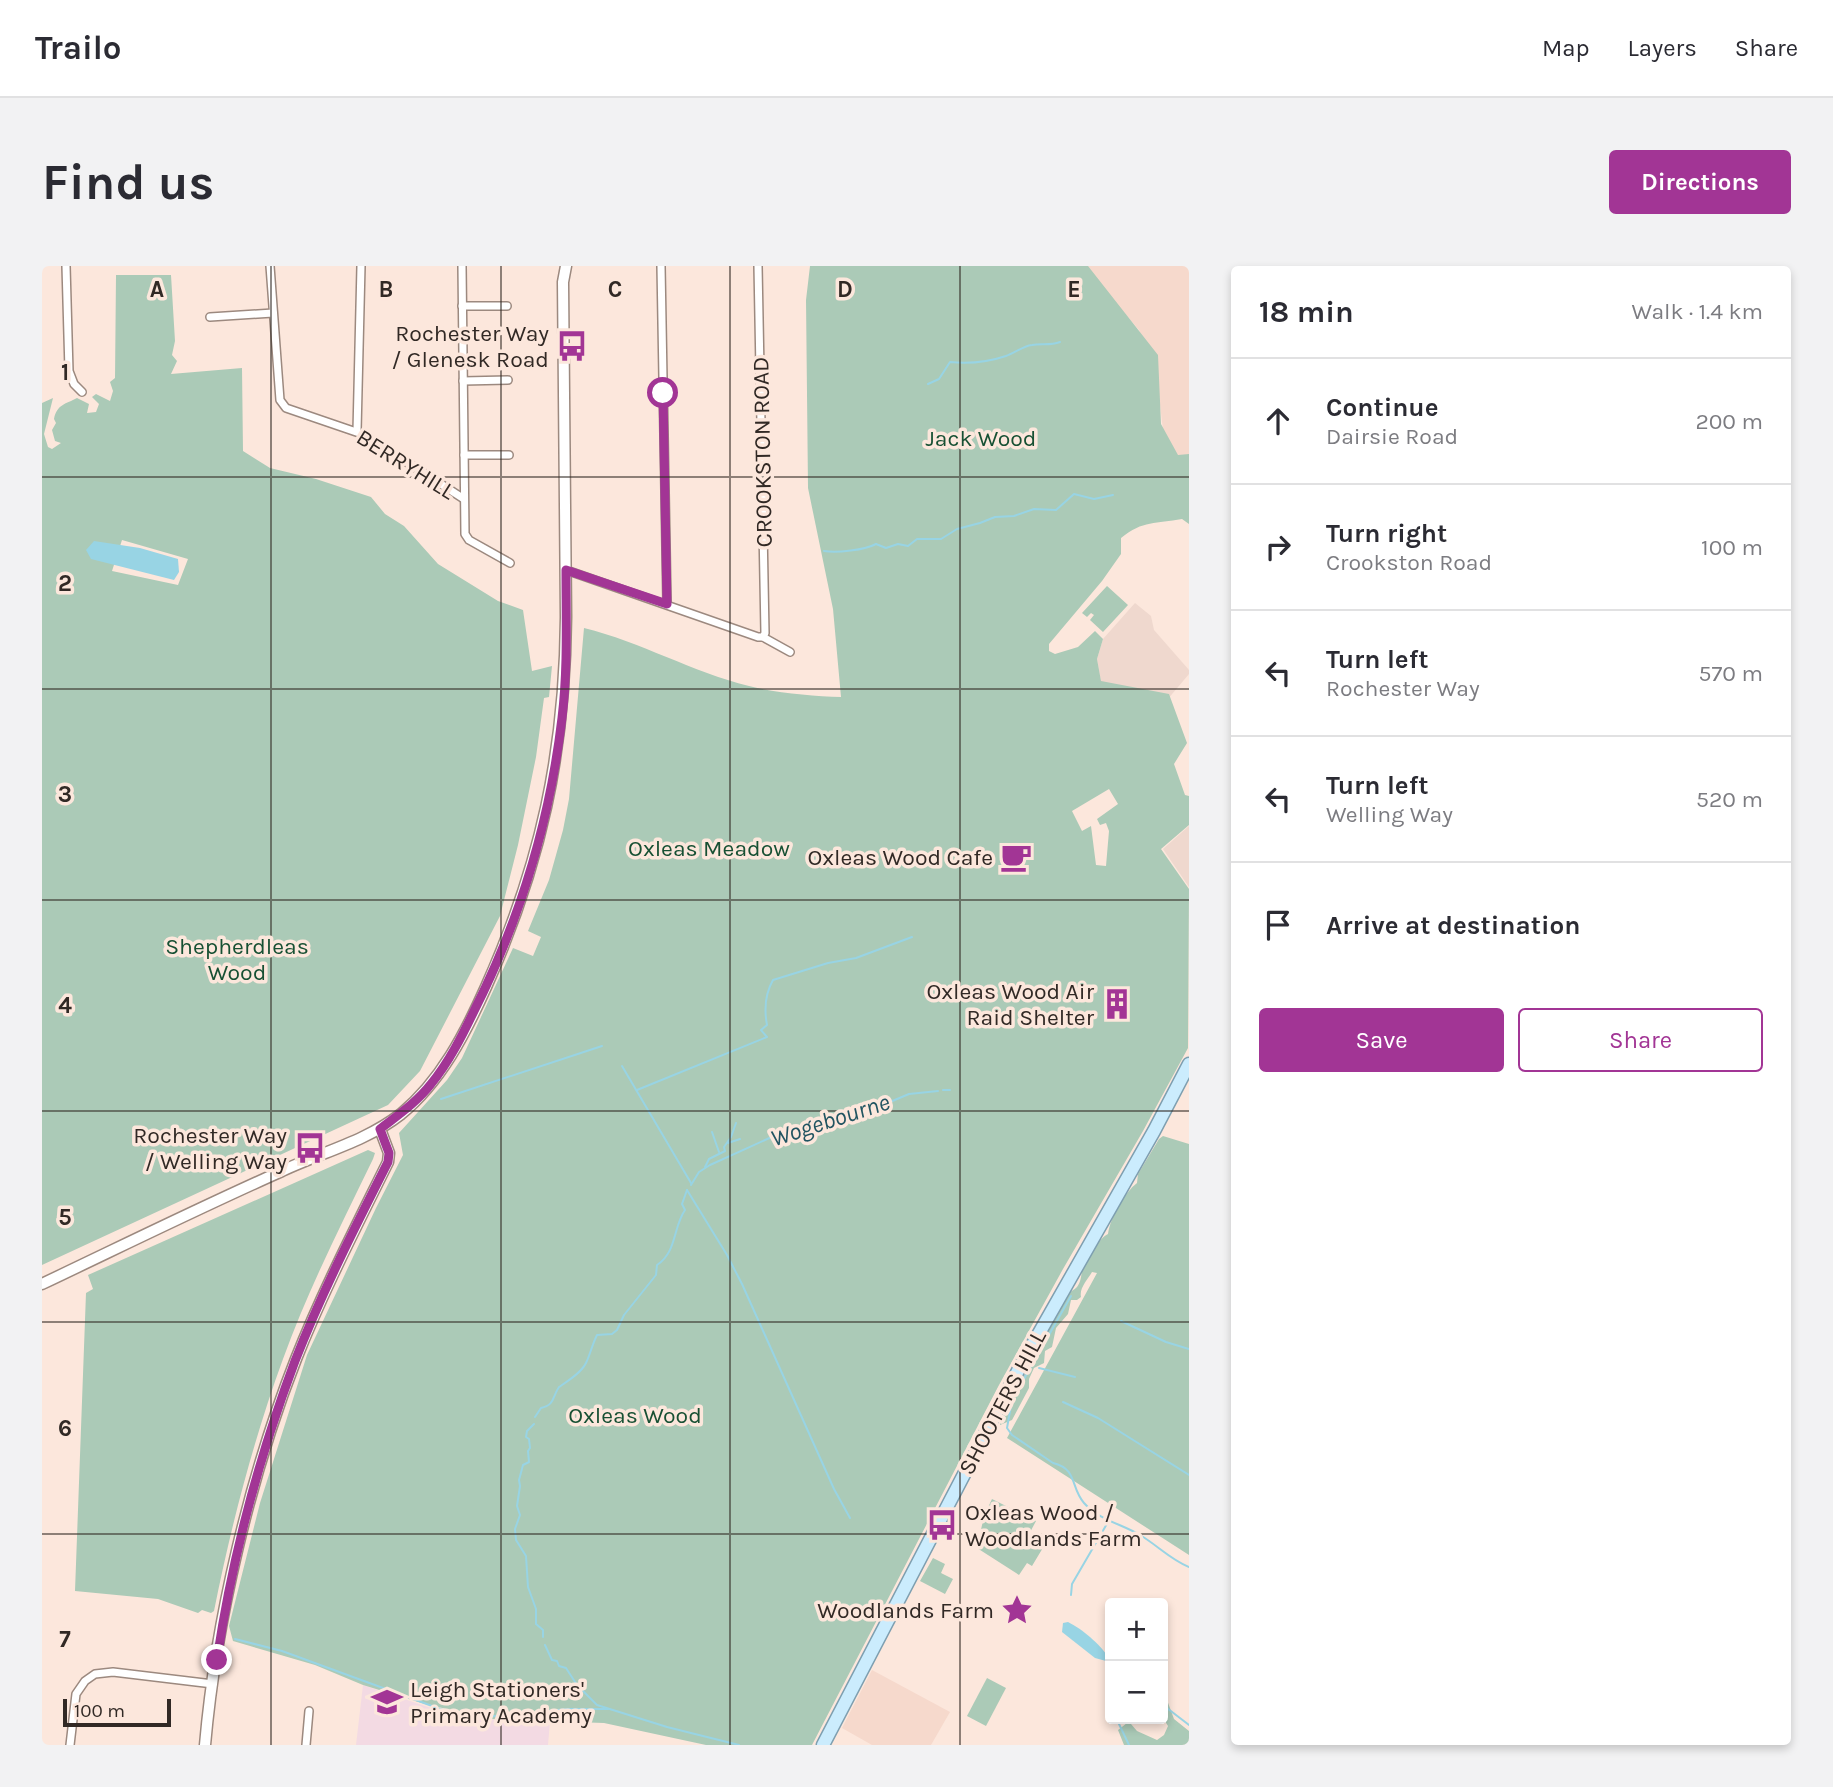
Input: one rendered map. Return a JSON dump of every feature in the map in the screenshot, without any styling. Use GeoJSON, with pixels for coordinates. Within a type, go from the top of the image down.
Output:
{"type":"FeatureCollection","features":[{"type":"Feature","properties":{"kind":"main road","name":"SHOOTERS HILL"},"geometry":{"type":"LineString","coordinates":[[823,1745],[1021,1365],[1189,1064]]}},
{"type":"Feature","properties":{"kind":"street"},"geometry":{"type":"LineString","coordinates":[[66,266],[69,371],[74,384],[82,393]]}},
{"type":"Feature","properties":{"kind":"street","name":"BERRYHILL"},"geometry":{"type":"LineString","coordinates":[[270,266],[282,405],[357,431],[464,499]]}},
{"type":"Feature","properties":{"kind":"street"},"geometry":{"type":"LineString","coordinates":[[357,431],[361,266]]}},
{"type":"Feature","properties":{"kind":"street"},"geometry":{"type":"LineString","coordinates":[[461,266],[466,537],[510,563]]}},
{"type":"Feature","properties":{"kind":"street"},"geometry":{"type":"LineString","coordinates":[[558,266],[563,282]]}},
{"type":"Feature","properties":{"kind":"street"},"geometry":{"type":"LineString","coordinates":[[42,1284],[284,1170],[355,1142],[380,1129],[432,1083],[482,996],[515,918],[543,827],[562,719],[566,670],[563,282],[566,266]]}},
{"type":"Feature","properties":{"kind":"street"},"geometry":{"type":"LineString","coordinates":[[661,266],[667,604]]}},
{"type":"Feature","properties":{"kind":"street","name":"CROOKSTON ROAD"},"geometry":{"type":"LineString","coordinates":[[758,266],[763,637]]}},
{"type":"Feature","properties":{"kind":"street"},"geometry":{"type":"LineString","coordinates":[[462,306],[507,306]]}},
{"type":"Feature","properties":{"kind":"street"},"geometry":{"type":"LineString","coordinates":[[210,317],[273,313]]}},
{"type":"Feature","properties":{"kind":"street"},"geometry":{"type":"LineString","coordinates":[[463,381],[508,380]]}},
{"type":"Feature","properties":{"kind":"street"},"geometry":{"type":"LineString","coordinates":[[464,455],[509,454]]}},
{"type":"Feature","properties":{"kind":"street"},"geometry":{"type":"LineString","coordinates":[[566,570],[763,637],[790,652]]}},
{"type":"Feature","properties":{"kind":"street"},"geometry":{"type":"LineString","coordinates":[[205,1745],[230,1589],[250,1500],[273,1422],[296,1359],[340,1257],[388,1162],[389,1153],[380,1129]]}},
{"type":"Feature","properties":{"kind":"street"},"geometry":{"type":"LineString","coordinates":[[70,1745],[76,1694],[85,1681],[95,1674],[113,1672],[213,1684]]}},
{"type":"Feature","properties":{"kind":"street"},"geometry":{"type":"LineString","coordinates":[[306,1745],[309,1711]]}},
{"type":"Feature","properties":{"kind":"shaded area"},"geometry":{"type":"Polygon","coordinates":[[[1084,266],[1189,266],[1189,501],[1165,447],[1157,379],[1139,330],[1084,266]]]}},
{"type":"Feature","properties":{"kind":"shaded area"},"geometry":{"type":"Polygon","coordinates":[[[1135,603],[1151,616],[1154,630],[1189,670],[1189,674],[1167,700],[1101,682],[1097,659],[1103,639],[1135,603]]]}},
{"type":"Feature","properties":{"kind":"shaded area"},"geometry":{"type":"Polygon","coordinates":[[[1189,826],[1189,887],[1163,849],[1189,826]]]}},
{"type":"Feature","properties":{"kind":"shaded area"},"geometry":{"type":"Polygon","coordinates":[[[872,1670],[950,1712],[931,1745],[872,1745],[842,1728],[872,1670]]]}},
{"type":"Feature","properties":{"kind":"shaded area","name":"Leigh Stationers' Primary Academy"},"geometry":{"type":"Polygon","coordinates":[[[363,1685],[463,1719],[550,1721],[548,1745],[356,1745],[363,1685]]]}},
{"type":"Feature","properties":{"kind":"green space"},"geometry":{"type":"Polygon","coordinates":[[[810,266],[1088,266],[1158,355],[1161,424],[1178,455],[1189,454],[1189,524],[1182,519],[1150,524],[1136,528],[1121,538],[1121,554],[1049,644],[1049,651],[1055,654],[1078,647],[1095,631],[1103,639],[1097,659],[1101,681],[1169,694],[1187,743],[1174,764],[1185,795],[1189,796],[1189,825],[1161,849],[1189,889],[1188,1048],[999,1385],[812,1745],[706,1745],[604,1723],[490,1719],[425,1704],[363,1685],[315,1665],[233,1641],[229,1626],[260,1503],[307,1355],[403,1155],[399,1133],[447,1080],[462,1058],[513,948],[533,956],[541,937],[528,931],[549,880],[569,799],[584,628],[749,686],[795,694],[841,697],[833,609],[808,488],[806,300],[810,266]],[[1109,789],[1072,811],[1082,831],[1091,826],[1096,865],[1106,866],[1109,831],[1106,823],[1100,825],[1097,819],[1118,804],[1109,789]]]}},
{"type":"Feature","properties":{"kind":"green space","name":"Shepherdleas Wood"},"geometry":{"type":"Polygon","coordinates":[[[116,275],[171,275],[175,341],[172,355],[177,361],[171,374],[242,368],[243,451],[270,468],[316,479],[371,497],[385,514],[404,526],[438,564],[498,601],[523,610],[532,671],[552,666],[549,697],[544,698],[536,757],[500,916],[420,1071],[388,1105],[42,1265],[42,403],[53,398],[44,434],[48,447],[52,449],[61,443],[55,441],[52,430],[56,423],[55,414],[60,407],[77,398],[89,404],[87,413],[96,412],[99,404],[92,397],[96,394],[110,401],[113,391],[110,382],[115,378],[116,275]],[[122,540],[112,571],[178,585],[188,559],[122,540]]]}},
{"type":"Feature","properties":{"kind":"green space"},"geometry":{"type":"Polygon","coordinates":[[[1107,586],[1128,605],[1103,632],[1090,620],[1094,615],[1091,613],[1087,617],[1082,613],[1107,586]]]}},
{"type":"Feature","properties":{"kind":"green space"},"geometry":{"type":"Polygon","coordinates":[[[1163,1136],[1189,1144],[1189,1555],[1007,1438],[1097,1273],[1092,1272],[1086,1281],[1081,1297],[1071,1300],[1068,1314],[1056,1328],[1052,1347],[1045,1351],[1044,1363],[1034,1368],[1029,1379],[1029,1388],[1012,1420],[1000,1425],[1000,1420],[1068,1294],[1078,1285],[1089,1256],[1108,1234],[1119,1206],[1137,1183],[1138,1174],[1163,1136]]]}},
{"type":"Feature","properties":{"kind":"green space"},"geometry":{"type":"Polygon","coordinates":[[[368,1150],[375,1153],[373,1159],[314,1283],[272,1390],[244,1484],[214,1611],[211,1613],[202,1610],[198,1613],[158,1599],[75,1591],[86,1293],[93,1289],[88,1275],[368,1150]]]}},
{"type":"Feature","properties":{"kind":"green space"},"geometry":{"type":"Polygon","coordinates":[[[992,1499],[1036,1521],[1027,1538],[1044,1546],[1032,1566],[1027,1563],[1019,1575],[977,1548],[984,1516],[992,1499]]]}},
{"type":"Feature","properties":{"kind":"green space"},"geometry":{"type":"Polygon","coordinates":[[[933,1558],[945,1564],[941,1573],[953,1579],[945,1594],[920,1581],[933,1558]]]}},
{"type":"Feature","properties":{"kind":"green space"},"geometry":{"type":"Polygon","coordinates":[[[987,1678],[1006,1688],[986,1726],[967,1716],[987,1678]]]}},
{"type":"Feature","properties":{"kind":"green space"},"geometry":{"type":"Polygon","coordinates":[[[1168,1703],[1174,1719],[1189,1731],[1189,1745],[1124,1745],[1118,1730],[1126,1724],[1131,1724],[1137,1731],[1157,1740],[1164,1735],[1168,1726],[1168,1703]]]}},
{"type":"Feature","properties":{"kind":"water"},"geometry":{"type":"Polygon","coordinates":[[[94,541],[140,548],[178,559],[179,572],[174,580],[91,559],[86,550],[94,541]]]}},
{"type":"Feature","properties":{"kind":"water"},"geometry":{"type":"Polygon","coordinates":[[[1068,1622],[1096,1642],[1105,1652],[1105,1661],[1095,1658],[1062,1632],[1063,1623],[1068,1622]]]}},
{"type":"Feature","properties":{"kind":"waterway"},"geometry":{"type":"LineString","coordinates":[[928,384],[939,379],[950,362],[985,361],[1036,344],[1060,342]]}},
{"type":"Feature","properties":{"kind":"waterway"},"geometry":{"type":"LineString","coordinates":[[824,551],[851,550],[876,544],[886,548],[898,544],[908,546],[917,539],[941,539],[957,529],[995,517],[1014,516],[1034,509],[1056,510],[1074,494],[1094,499],[1113,495]]}},
{"type":"Feature","properties":{"kind":"waterway"},"geometry":{"type":"LineString","coordinates":[[637,1090],[767,1037],[761,1030],[767,1025],[766,1002],[773,980],[828,963],[856,958],[912,937]]}},
{"type":"Feature","properties":{"kind":"waterway"},"geometry":{"type":"LineString","coordinates":[[441,1099],[602,1046]]}},
{"type":"Feature","properties":{"kind":"waterway"},"geometry":{"type":"LineString","coordinates":[[622,1066],[691,1183]]}},
{"type":"Feature","properties":{"kind":"waterway","name":"Wogebourne"},"geometry":{"type":"LineString","coordinates":[[943,1090],[950,1090]]}},
{"type":"Feature","properties":{"kind":"waterway","name":"Wogebourne"},"geometry":{"type":"LineString","coordinates":[[691,1185],[699,1172],[710,1165],[785,1131],[847,1120],[909,1094],[938,1091]]}},
{"type":"Feature","properties":{"kind":"waterway"},"geometry":{"type":"LineString","coordinates":[[705,1167],[709,1159],[725,1151],[724,1147],[736,1123]]}},
{"type":"Feature","properties":{"kind":"waterway"},"geometry":{"type":"LineString","coordinates":[[712,1132],[719,1152]]}},
{"type":"Feature","properties":{"kind":"waterway"},"geometry":{"type":"LineString","coordinates":[[728,1143],[740,1139]]}},
{"type":"Feature","properties":{"kind":"waterway"},"geometry":{"type":"LineString","coordinates":[[687,1190],[742,1284],[834,1489],[850,1518]]}},
{"type":"Feature","properties":{"kind":"waterway","name":"Wogebourne"},"geometry":{"type":"LineString","coordinates":[[535,1417],[541,1408],[551,1403],[559,1387],[584,1367],[597,1335],[612,1334],[617,1330],[624,1315],[656,1275],[657,1265],[668,1253],[685,1210],[682,1204],[687,1190]]}},
{"type":"Feature","properties":{"kind":"waterway"},"geometry":{"type":"LineString","coordinates":[[1071,1296],[1012,1400],[1007,1428],[1012,1435],[1066,1470],[1080,1497],[1090,1509],[1140,1535],[1189,1567]]}},
{"type":"Feature","properties":{"kind":"waterway"},"geometry":{"type":"LineString","coordinates":[[1121,1321],[1166,1342],[1189,1349]]}},
{"type":"Feature","properties":{"kind":"waterway"},"geometry":{"type":"LineString","coordinates":[[1039,1368],[1075,1377]]}},
{"type":"Feature","properties":{"kind":"waterway"},"geometry":{"type":"LineString","coordinates":[[1063,1402],[1098,1418],[1189,1475]]}},
{"type":"Feature","properties":{"kind":"waterway","name":"Wogebourne"},"geometry":{"type":"LineString","coordinates":[[534,1424],[527,1431],[529,1462],[523,1465],[519,1480],[517,1506],[520,1515],[515,1529],[516,1540],[526,1556],[528,1587],[536,1609],[536,1624],[543,1630],[543,1637]]}},
{"type":"Feature","properties":{"kind":"waterway"},"geometry":{"type":"LineString","coordinates":[[1071,1595],[1072,1584],[1108,1522]]}},
{"type":"Feature","properties":{"kind":"waterway"},"geometry":{"type":"LineString","coordinates":[[235,1639],[282,1651],[454,1714],[485,1717],[568,1709],[608,1709]]}},
{"type":"Feature","properties":{"kind":"waterway","name":"Wogebourne"},"geometry":{"type":"LineString","coordinates":[[545,1645],[552,1660],[566,1668],[577,1685]]}},
{"type":"Feature","properties":{"kind":"waterway","name":"Wogebourne"},"geometry":{"type":"LineString","coordinates":[[581,1689],[597,1705],[667,1727],[739,1745]]}},
{"type":"Feature","properties":{"kind":"waterway"},"geometry":{"type":"LineString","coordinates":[[1168,1709],[1189,1725]]}},
{"type":"Feature","properties":{"kind":"waterway"},"geometry":{"type":"LineString","coordinates":[[1119,1724],[1129,1745]]}},
{"type":"Feature","properties":{"kind":"place","name":"Rochester Way / Glenesk Road"},"geometry":{"type":"Point","coordinates":[572,346]}},
{"type":"Feature","properties":{"kind":"place","name":"Oxleas Wood Cafe"},"geometry":{"type":"Point","coordinates":[1016,857]}},
{"type":"Feature","properties":{"kind":"place","name":"Oxleas Wood Air Raid Shelter"},"geometry":{"type":"Point","coordinates":[1117,1004]}},
{"type":"Feature","properties":{"kind":"place","name":"Rochester Way / Welling Way"},"geometry":{"type":"Point","coordinates":[310,1148]}},
{"type":"Feature","properties":{"kind":"place","name":"Oxleas Wood / Woodlands Farm"},"geometry":{"type":"Point","coordinates":[942,1525]}},
{"type":"Feature","properties":{"kind":"place","name":"Woodlands Farm"},"geometry":{"type":"Point","coordinates":[1017,1610]}},
{"type":"Feature","properties":{"kind":"place","name":"Leigh Stationers' Primary Academy"},"geometry":{"type":"Point","coordinates":[387,1702]}},
{"type":"Feature","properties":{"kind":"route"},"geometry":{"type":"LineString","coordinates":[[217,1660],[250,1500],[273,1422],[296,1359],[340,1257],[388,1162],[389,1153],[380,1129],[418,1098],[432,1083],[450,1055],[482,996],[515,918],[543,827],[562,719],[566,670],[566,570],[667,604],[663,393]]}},
{"type":"Feature","properties":{"kind":"park label","name":"Jack Wood"},"geometry":{"type":"Point","coordinates":[981,438]}},
{"type":"Feature","properties":{"kind":"park label","name":"Oxleas Meadow"},"geometry":{"type":"Point","coordinates":[709,848]}},
{"type":"Feature","properties":{"kind":"park label","name":"Oxleas Wood"},"geometry":{"type":"Point","coordinates":[635,1415]}}]}
